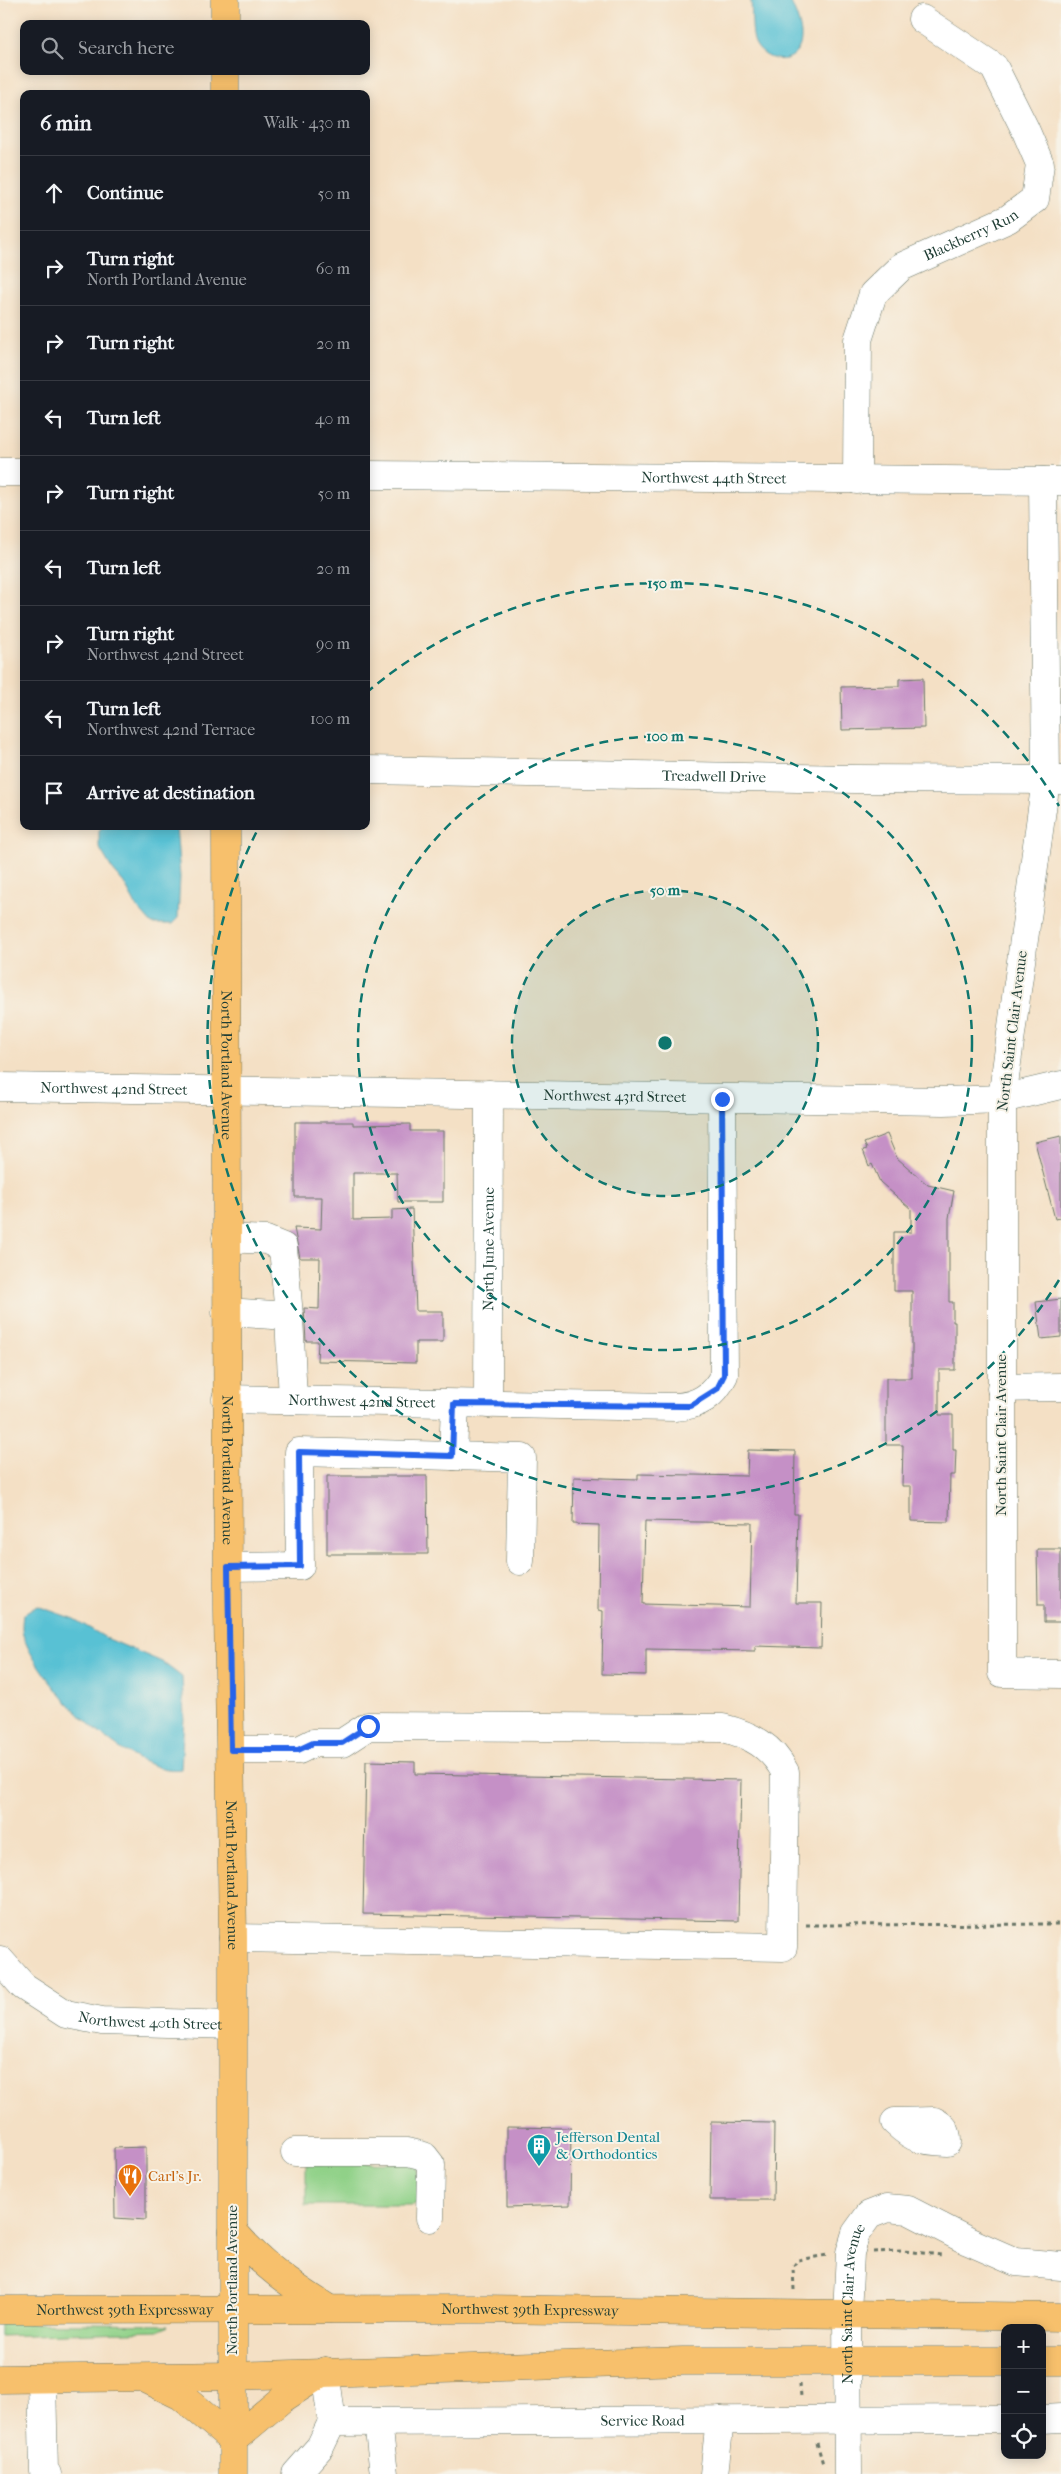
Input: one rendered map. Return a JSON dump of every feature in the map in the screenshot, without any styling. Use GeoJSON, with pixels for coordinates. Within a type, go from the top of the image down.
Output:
{"type":"FeatureCollection","features":[{"type":"Feature","properties":{"kind":"main road"},"geometry":{"type":"LineString","coordinates":[[225,0],[225,20]]}},
{"type":"Feature","properties":{"kind":"main road"},"geometry":{"type":"LineString","coordinates":[[225,75],[225,90]]}},
{"type":"Feature","properties":{"kind":"main road","name":"North Portland Avenue"},"geometry":{"type":"LineString","coordinates":[[226,830],[226,1399],[233,1938],[233,2474]]}},
{"type":"Feature","properties":{"kind":"main road"},"geometry":{"type":"LineString","coordinates":[[233,2231],[250,2251],[284,2281],[329,2309]]}},
{"type":"Feature","properties":{"kind":"main road","name":"Northwest 39th Expressway"},"geometry":{"type":"LineString","coordinates":[[0,2310],[329,2309],[847,2313],[1061,2318]]}},
{"type":"Feature","properties":{"kind":"main road"},"geometry":{"type":"LineString","coordinates":[[0,2379],[232,2376],[325,2371],[683,2360],[1001,2361]]}},
{"type":"Feature","properties":{"kind":"main road"},"geometry":{"type":"LineString","coordinates":[[1046,2361],[1061,2361]]}},
{"type":"Feature","properties":{"kind":"main road"},"geometry":{"type":"LineString","coordinates":[[142,2377],[181,2396],[233,2440],[282,2399],[325,2371]]}},
{"type":"Feature","properties":{"kind":"street","name":"Blackberry Run"},"geometry":{"type":"LineString","coordinates":[[857,480],[858,340],[873,294],[901,266],[1008,219],[1035,199],[1040,164],[994,67],[922,19]]}},
{"type":"Feature","properties":{"kind":"street"},"geometry":{"type":"LineString","coordinates":[[0,472],[20,472]]}},
{"type":"Feature","properties":{"kind":"street","name":"Northwest 44th Street"},"geometry":{"type":"LineString","coordinates":[[370,475],[1052,481]]}},
{"type":"Feature","properties":{"kind":"street","name":"North Saint Clair Avenue"},"geometry":{"type":"LineString","coordinates":[[1052,481],[1053,780],[1002,1099],[1002,1673],[1061,1674]]}},
{"type":"Feature","properties":{"kind":"street","name":"Treadwell Drive"},"geometry":{"type":"LineString","coordinates":[[370,770],[854,780],[1053,780]]}},
{"type":"Feature","properties":{"kind":"street","name":"Northwest 43rd Street"},"geometry":{"type":"LineString","coordinates":[[226,1089],[722,1099],[944,1101],[1002,1099],[1061,1085]]}},
{"type":"Feature","properties":{"kind":"street","name":"Northwest 42nd Street"},"geometry":{"type":"LineString","coordinates":[[0,1087],[226,1089]]}},
{"type":"Feature","properties":{"kind":"street","name":"North June Avenue"},"geometry":{"type":"LineString","coordinates":[[488,1404],[489,1094]]}},
{"type":"Feature","properties":{"kind":"street","name":"Northwest 42nd Street"},"geometry":{"type":"LineString","coordinates":[[226,1399],[454,1404],[690,1406],[717,1389],[724,1375],[722,1099]]}},
{"type":"Feature","properties":{"kind":"street"},"geometry":{"type":"LineString","coordinates":[[226,1238],[266,1240],[283,1247],[293,1400]]}},
{"type":"Feature","properties":{"kind":"street"},"geometry":{"type":"LineString","coordinates":[[226,1312],[289,1316]]}},
{"type":"Feature","properties":{"kind":"street"},"geometry":{"type":"LineString","coordinates":[[1001,1388],[1061,1387]]}},
{"type":"Feature","properties":{"kind":"street"},"geometry":{"type":"LineString","coordinates":[[452,1456],[454,1404]]}},
{"type":"Feature","properties":{"kind":"street"},"geometry":{"type":"LineString","coordinates":[[228,1567],[300,1566],[299,1452],[522,1458],[520,1562]]}},
{"type":"Feature","properties":{"kind":"street"},"geometry":{"type":"LineString","coordinates":[[231,1750],[298,1750],[313,1743],[342,1743],[368,1726],[723,1728],[753,1738],[769,1749],[785,1772],[783,1947],[233,1938]]}},
{"type":"Feature","properties":{"kind":"street","name":"Northwest 40th Street"},"geometry":{"type":"LineString","coordinates":[[0,1960],[23,1986],[66,2014],[111,2022],[232,2025]]}},
{"type":"Feature","properties":{"kind":"street"},"geometry":{"type":"LineString","coordinates":[[295,2152],[408,2152],[424,2156],[430,2165],[430,2218]]}},
{"type":"Feature","properties":{"kind":"street","name":"North Saint Clair Avenue"},"geometry":{"type":"LineString","coordinates":[[848,2474],[847,2313],[850,2253],[856,2233],[869,2215],[887,2208],[908,2210],[968,2241],[1016,2262],[1061,2266]]}},
{"type":"Feature","properties":{"kind":"street"},"geometry":{"type":"LineString","coordinates":[[296,2474],[320,2447],[332,2422],[325,2371]]}},
{"type":"Feature","properties":{"kind":"street"},"geometry":{"type":"LineString","coordinates":[[40,2473],[42,2379]]}},
{"type":"Feature","properties":{"kind":"street"},"geometry":{"type":"LineString","coordinates":[[1046,2419],[1061,2418]]}},
{"type":"Feature","properties":{"kind":"street","name":"Service Road"},"geometry":{"type":"LineString","coordinates":[[332,2422],[1001,2419]]}},
{"type":"Feature","properties":{"kind":"street"},"geometry":{"type":"LineString","coordinates":[[714,2474],[720,2420]]}},
{"type":"Feature","properties":{"kind":"street"},"geometry":{"type":"LineString","coordinates":[[378,2422],[384,2474]]}},
{"type":"Feature","properties":{"kind":"path"},"geometry":{"type":"LineString","coordinates":[[798,1924],[1060,1924]]}},
{"type":"Feature","properties":{"kind":"path"},"geometry":{"type":"LineString","coordinates":[[793,2266],[798,2260],[822,2255]]}},
{"type":"Feature","properties":{"kind":"green space"},"geometry":{"type":"Polygon","coordinates":[[[417,2163],[419,2202],[413,2205],[306,2205],[306,2164],[417,2163]]]}},
{"type":"Feature","properties":{"kind":"green space"},"geometry":{"type":"Polygon","coordinates":[[[0,2323],[168,2325],[159,2331],[0,2336],[0,2323]]]}},
{"type":"Feature","properties":{"kind":"water"},"geometry":{"type":"Polygon","coordinates":[[[751,0],[790,0],[799,22],[801,34],[800,45],[791,57],[785,59],[771,58],[759,49],[753,34],[751,0]]]}},
{"type":"Feature","properties":{"kind":"water"},"geometry":{"type":"Polygon","coordinates":[[[99,830],[176,830],[180,877],[178,918],[172,924],[152,924],[137,907],[124,883],[112,869],[99,847],[99,830]]]}},
{"type":"Feature","properties":{"kind":"water"},"geometry":{"type":"Polygon","coordinates":[[[37,1606],[74,1619],[106,1638],[162,1662],[182,1677],[184,1718],[181,1769],[160,1768],[137,1758],[113,1743],[89,1724],[67,1702],[33,1657],[23,1635],[23,1615],[37,1606]]]}},
{"type":"Feature","properties":{"kind":"building"},"geometry":{"type":"Polygon","coordinates":[[[923,678],[924,728],[842,730],[841,687],[899,686],[899,679],[923,678]]]}},
{"type":"Feature","properties":{"kind":"building"},"geometry":{"type":"Polygon","coordinates":[[[295,1122],[353,1122],[353,1125],[410,1124],[410,1131],[443,1131],[443,1202],[398,1202],[397,1173],[353,1173],[353,1220],[392,1219],[392,1210],[412,1209],[416,1311],[443,1311],[443,1342],[416,1342],[416,1363],[317,1361],[318,1341],[306,1341],[304,1308],[319,1309],[320,1258],[300,1258],[294,1228],[321,1229],[322,1197],[295,1197],[295,1122]]]}},
{"type":"Feature","properties":{"kind":"building"},"geometry":{"type":"Polygon","coordinates":[[[887,1134],[897,1158],[928,1185],[954,1191],[949,1218],[949,1302],[953,1302],[953,1322],[955,1322],[955,1370],[939,1370],[939,1415],[953,1415],[953,1450],[956,1450],[955,1475],[950,1475],[949,1522],[911,1521],[911,1486],[902,1486],[903,1445],[886,1445],[886,1378],[912,1378],[912,1291],[894,1291],[894,1232],[911,1232],[911,1209],[880,1182],[872,1164],[869,1166],[863,1150],[867,1149],[864,1143],[887,1134]]]}},
{"type":"Feature","properties":{"kind":"building"},"geometry":{"type":"Polygon","coordinates":[[[1061,1136],[1061,1218],[1055,1219],[1035,1142],[1061,1136]]]}},
{"type":"Feature","properties":{"kind":"building"},"geometry":{"type":"Polygon","coordinates":[[[1061,1299],[1061,1337],[1041,1339],[1036,1302],[1061,1299]]]}},
{"type":"Feature","properties":{"kind":"building"},"geometry":{"type":"Polygon","coordinates":[[[748,1450],[795,1451],[794,1514],[798,1514],[796,1603],[822,1603],[821,1648],[755,1646],[755,1651],[646,1649],[646,1675],[602,1674],[603,1611],[598,1610],[599,1525],[573,1524],[574,1477],[638,1479],[638,1474],[747,1476],[748,1450]],[[645,1521],[643,1604],[750,1607],[752,1523],[645,1521]]]}},
{"type":"Feature","properties":{"kind":"building"},"geometry":{"type":"Polygon","coordinates":[[[327,1476],[427,1476],[428,1554],[327,1554],[327,1476]]]}},
{"type":"Feature","properties":{"kind":"building"},"geometry":{"type":"Polygon","coordinates":[[[1037,1549],[1061,1549],[1061,1622],[1044,1622],[1044,1605],[1038,1605],[1037,1549]]]}},
{"type":"Feature","properties":{"kind":"building"},"geometry":{"type":"Polygon","coordinates":[[[366,1761],[415,1762],[415,1774],[741,1780],[738,1921],[363,1914],[366,1761]]]}},
{"type":"Feature","properties":{"kind":"building"},"geometry":{"type":"Polygon","coordinates":[[[711,2122],[774,2123],[773,2200],[710,2200],[711,2122]]]}},
{"type":"Feature","properties":{"kind":"building","name":"Jefferson Dental & Orthodontics"},"geometry":{"type":"Polygon","coordinates":[[[507,2127],[571,2128],[570,2205],[507,2207],[507,2127]]]}},
{"type":"Feature","properties":{"kind":"building","name":"Carl's Jr."},"geometry":{"type":"Polygon","coordinates":[[[146,2147],[146,2220],[115,2218],[114,2148],[146,2147]]]}},
{"type":"Feature","properties":{"kind":"place","name":"Jefferson Dental & Orthodontics"},"geometry":{"type":"Point","coordinates":[539,2167]}},
{"type":"Feature","properties":{"kind":"place","name":"Carl's Jr."},"geometry":{"type":"Point","coordinates":[130,2197]}},
{"type":"Feature","properties":{"kind":"route"},"geometry":{"type":"LineString","coordinates":[[368,1726],[342,1743],[313,1743],[298,1750],[231,1750],[228,1567],[300,1566],[299,1452],[452,1456],[454,1404],[674,1407],[690,1406],[717,1389],[724,1375],[722,1099]]}}]}
